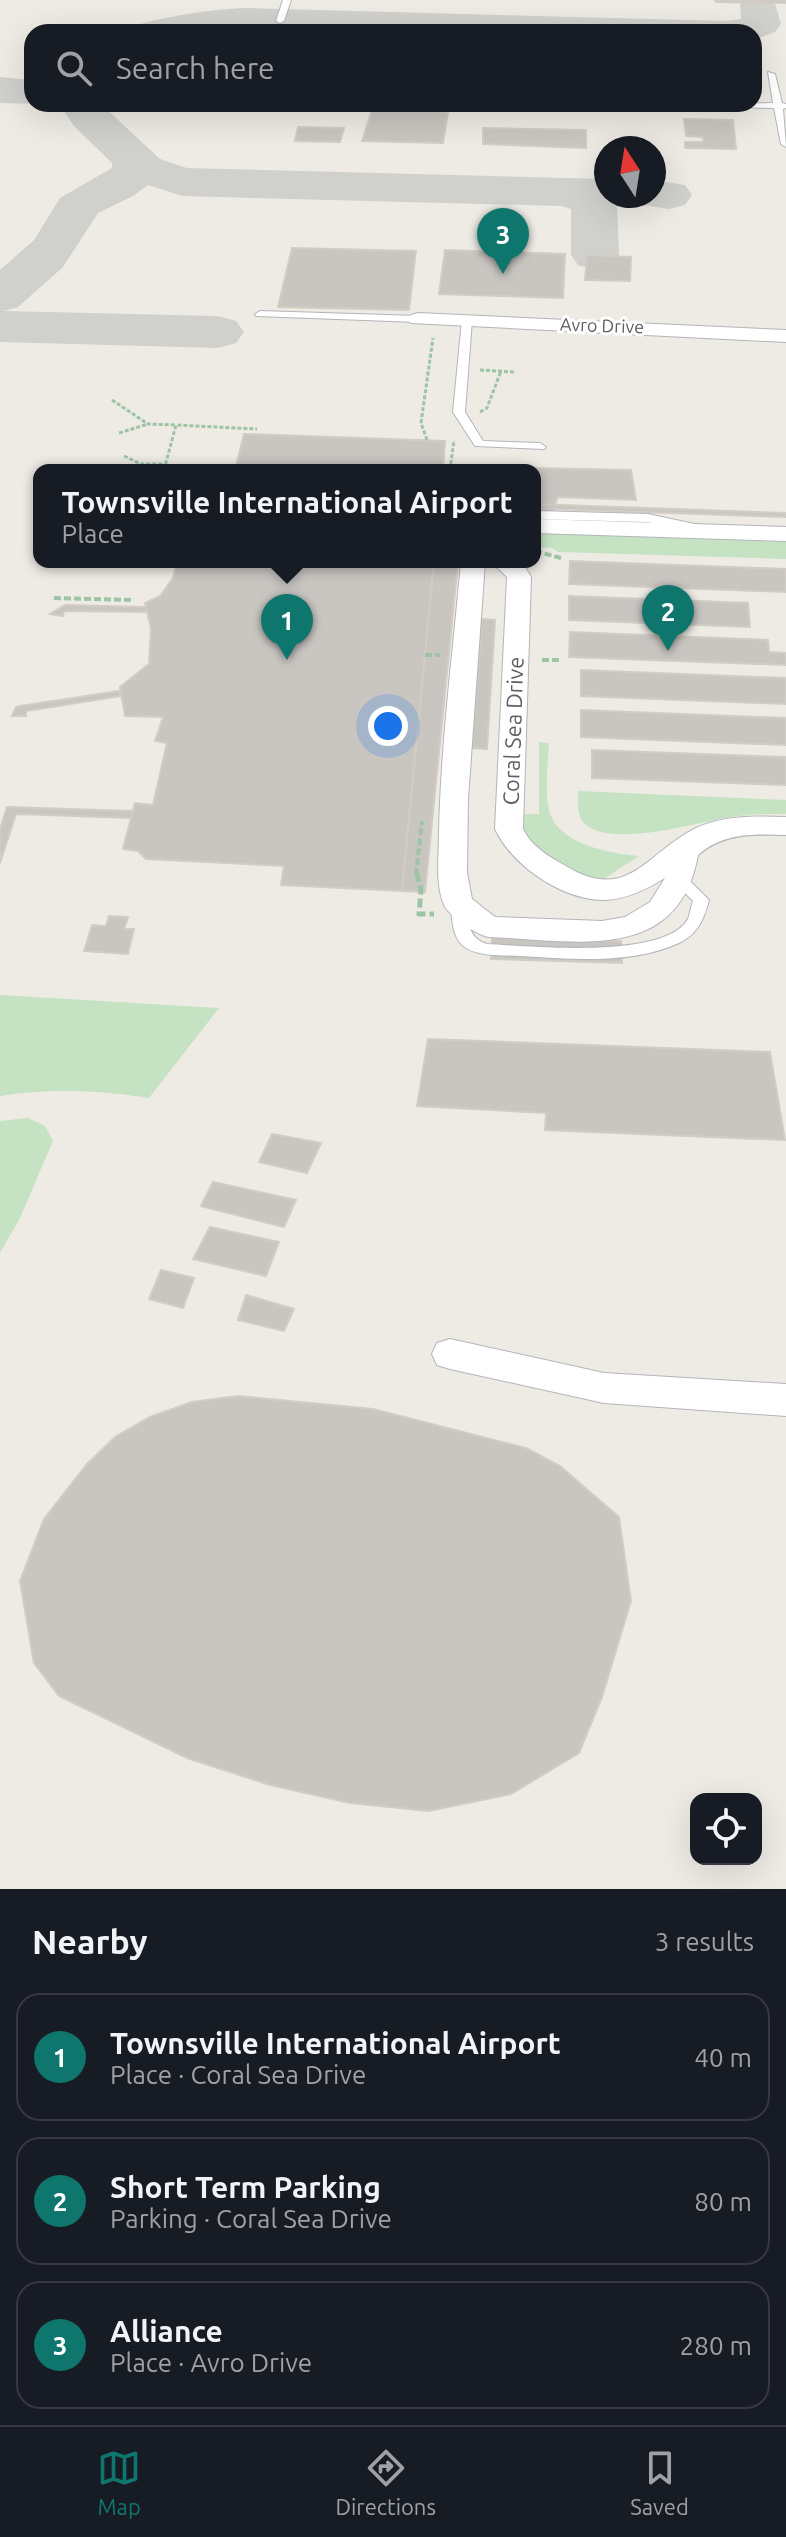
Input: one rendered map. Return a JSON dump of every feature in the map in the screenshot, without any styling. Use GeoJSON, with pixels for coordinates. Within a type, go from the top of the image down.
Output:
{"type":"FeatureCollection","features":[{"type":"Feature","properties":{"kind":"street","name":"Avro Drive"},"geometry":{"type":"LineString","coordinates":[[427,323],[467,320],[786,336]]}},
{"type":"Feature","properties":{"kind":"street"},"geometry":{"type":"LineString","coordinates":[[541,526],[786,534]]}},
{"type":"Feature","properties":{"kind":"street"},"geometry":{"type":"LineString","coordinates":[[473,568],[454,799],[453,872],[458,903],[488,927],[602,931],[633,926],[661,909],[681,865]]}},
{"type":"Feature","properties":{"kind":"street","name":"Coral Sea Drive"},"geometry":{"type":"LineString","coordinates":[[514,568],[519,577],[509,829],[527,855],[579,888],[597,892],[632,887],[681,865],[704,835],[739,827],[786,826]]}},
{"type":"Feature","properties":{"kind":"street"},"geometry":{"type":"LineString","coordinates":[[450,1354],[604,1388],[786,1400]]}},
{"type":"Feature","properties":{"kind":"lane"},"geometry":{"type":"LineString","coordinates":[[280,21],[287,0]]}},
{"type":"Feature","properties":{"kind":"lane"},"geometry":{"type":"LineString","coordinates":[[771,74],[781,106],[786,144]]}},
{"type":"Feature","properties":{"kind":"lane"},"geometry":{"type":"LineString","coordinates":[[260,314],[427,323]]}},
{"type":"Feature","properties":{"kind":"lane"},"geometry":{"type":"LineString","coordinates":[[467,320],[459,412],[479,444],[540,447]]}},
{"type":"Feature","properties":{"kind":"lane"},"geometry":{"type":"LineString","coordinates":[[541,515],[648,518],[674,521],[709,532]]}},
{"type":"Feature","properties":{"kind":"path"},"geometry":{"type":"LineString","coordinates":[[427,323],[421,423],[427,440]]}},
{"type":"Feature","properties":{"kind":"path"},"geometry":{"type":"LineString","coordinates":[[463,369],[514,372]]}},
{"type":"Feature","properties":{"kind":"path"},"geometry":{"type":"LineString","coordinates":[[112,400],[148,424]]}},
{"type":"Feature","properties":{"kind":"path"},"geometry":{"type":"LineString","coordinates":[[119,433],[148,424],[257,429]]}},
{"type":"Feature","properties":{"kind":"path"},"geometry":{"type":"LineString","coordinates":[[166,464],[176,425]]}},
{"type":"Feature","properties":{"kind":"path"},"geometry":{"type":"LineString","coordinates":[[124,456],[141,464]]}},
{"type":"Feature","properties":{"kind":"path"},"geometry":{"type":"LineString","coordinates":[[541,553],[561,558]]}},
{"type":"Feature","properties":{"kind":"path"},"geometry":{"type":"LineString","coordinates":[[54,598],[134,600]]}},
{"type":"Feature","properties":{"kind":"green space"},"geometry":{"type":"Polygon","coordinates":[[[541,533],[786,542],[786,559],[558,552],[541,547],[541,533]]]}},
{"type":"Feature","properties":{"kind":"green space"},"geometry":{"type":"Polygon","coordinates":[[[539,742],[549,743],[548,805],[560,829],[598,849],[639,856],[599,882],[545,854],[521,833],[519,814],[539,814],[539,742]]]}},
{"type":"Feature","properties":{"kind":"green space"},"geometry":{"type":"Polygon","coordinates":[[[578,791],[786,800],[786,814],[738,816],[657,832],[616,834],[599,831],[583,822],[578,810],[578,791]]]}},
{"type":"Feature","properties":{"kind":"green space"},"geometry":{"type":"Polygon","coordinates":[[[0,995],[219,1008],[149,1098],[74,1091],[0,1096],[0,995]]]}},
{"type":"Feature","properties":{"kind":"green space"},"geometry":{"type":"Polygon","coordinates":[[[28,1118],[45,1126],[53,1141],[20,1218],[0,1253],[0,1121],[28,1118]]]}},
{"type":"Feature","properties":{"kind":"building"},"geometry":{"type":"Polygon","coordinates":[[[786,0],[786,3],[716,2],[786,0]]]}},
{"type":"Feature","properties":{"kind":"building"},"geometry":{"type":"Polygon","coordinates":[[[371,112],[448,112],[443,143],[362,141],[371,112]]]}},
{"type":"Feature","properties":{"kind":"building"},"geometry":{"type":"Polygon","coordinates":[[[684,119],[733,120],[736,149],[685,148],[685,142],[703,142],[703,137],[686,136],[684,119]]]}},
{"type":"Feature","properties":{"kind":"building"},"geometry":{"type":"Polygon","coordinates":[[[298,127],[344,128],[340,142],[295,141],[298,127]]]}},
{"type":"Feature","properties":{"kind":"building"},"geometry":{"type":"Polygon","coordinates":[[[483,128],[586,130],[586,148],[483,144],[483,128]]]}},
{"type":"Feature","properties":{"kind":"building"},"geometry":{"type":"Polygon","coordinates":[[[292,248],[416,251],[409,310],[278,307],[292,248]]]}},
{"type":"Feature","properties":{"kind":"building"},"geometry":{"type":"Polygon","coordinates":[[[445,250],[565,254],[563,298],[439,294],[445,250]]]}},
{"type":"Feature","properties":{"kind":"building"},"geometry":{"type":"Polygon","coordinates":[[[587,255],[631,257],[630,281],[585,280],[587,255]]]}},
{"type":"Feature","properties":{"kind":"building"},"geometry":{"type":"Polygon","coordinates":[[[244,434],[445,441],[443,464],[236,464],[244,434]]]}},
{"type":"Feature","properties":{"kind":"building"},"geometry":{"type":"Polygon","coordinates":[[[541,468],[631,470],[636,500],[558,497],[555,505],[541,504],[541,468]]]}},
{"type":"Feature","properties":{"kind":"building"},"geometry":{"type":"Polygon","coordinates":[[[541,504],[786,513],[786,517],[554,509],[553,518],[541,518],[541,504]]]}},
{"type":"Feature","properties":{"kind":"building"},"geometry":{"type":"Polygon","coordinates":[[[570,561],[786,569],[786,592],[569,584],[570,561]]]}},
{"type":"Feature","properties":{"kind":"building"},"geometry":{"type":"Polygon","coordinates":[[[176,568],[433,568],[402,891],[281,885],[284,866],[146,859],[138,851],[123,849],[135,803],[153,805],[167,743],[155,741],[163,717],[125,716],[120,687],[149,664],[151,628],[145,603],[160,596],[173,578],[176,568]]]}},
{"type":"Feature","properties":{"kind":"building"},"geometry":{"type":"Polygon","coordinates":[[[433,568],[457,568],[425,892],[402,891],[433,568]]]}},
{"type":"Feature","properties":{"kind":"building"},"geometry":{"type":"Polygon","coordinates":[[[569,596],[748,603],[750,627],[569,620],[569,596]]]}},
{"type":"Feature","properties":{"kind":"building"},"geometry":{"type":"Polygon","coordinates":[[[65,605],[146,607],[146,612],[64,611],[63,616],[50,614],[65,605]]]}},
{"type":"Feature","properties":{"kind":"building"},"geometry":{"type":"Polygon","coordinates":[[[482,619],[495,620],[487,749],[472,748],[482,619]]]}},
{"type":"Feature","properties":{"kind":"building"},"geometry":{"type":"Polygon","coordinates":[[[570,632],[768,640],[769,652],[786,653],[786,665],[569,657],[570,632]]]}},
{"type":"Feature","properties":{"kind":"building"},"geometry":{"type":"Polygon","coordinates":[[[581,670],[786,678],[786,704],[581,696],[581,670]]]}},
{"type":"Feature","properties":{"kind":"building"},"geometry":{"type":"Polygon","coordinates":[[[120,691],[121,696],[26,711],[26,716],[12,716],[16,707],[20,706],[120,691]]]}},
{"type":"Feature","properties":{"kind":"building"},"geometry":{"type":"Polygon","coordinates":[[[581,710],[786,718],[786,745],[581,737],[581,710]]]}},
{"type":"Feature","properties":{"kind":"building"},"geometry":{"type":"Polygon","coordinates":[[[592,750],[786,757],[786,785],[592,778],[592,750]]]}},
{"type":"Feature","properties":{"kind":"building"},"geometry":{"type":"Polygon","coordinates":[[[7,807],[132,811],[131,818],[16,814],[0,863],[0,829],[7,807]]]}},
{"type":"Feature","properties":{"kind":"building"},"geometry":{"type":"Polygon","coordinates":[[[109,916],[128,917],[124,929],[134,929],[128,954],[84,951],[92,925],[106,926],[109,916]]]}},
{"type":"Feature","properties":{"kind":"building"},"geometry":{"type":"Polygon","coordinates":[[[492,938],[621,941],[622,963],[491,959],[492,938]]]}},
{"type":"Feature","properties":{"kind":"building"},"geometry":{"type":"Polygon","coordinates":[[[428,1039],[770,1052],[785,1140],[545,1130],[546,1113],[417,1106],[428,1039]]]}},
{"type":"Feature","properties":{"kind":"building"},"geometry":{"type":"Polygon","coordinates":[[[272,1134],[321,1143],[307,1173],[259,1162],[272,1134]]]}},
{"type":"Feature","properties":{"kind":"building"},"geometry":{"type":"Polygon","coordinates":[[[213,1182],[296,1200],[284,1227],[201,1206],[213,1182]]]}},
{"type":"Feature","properties":{"kind":"building"},"geometry":{"type":"Polygon","coordinates":[[[210,1227],[279,1242],[266,1276],[193,1259],[210,1227]]]}},
{"type":"Feature","properties":{"kind":"building"},"geometry":{"type":"Polygon","coordinates":[[[161,1270],[194,1278],[183,1308],[149,1299],[161,1270]]]}},
{"type":"Feature","properties":{"kind":"building"},"geometry":{"type":"Polygon","coordinates":[[[246,1295],[294,1309],[284,1331],[238,1320],[246,1295]]]}},
{"type":"Feature","properties":{"kind":"building"},"geometry":{"type":"Polygon","coordinates":[[[238,1396],[373,1409],[526,1448],[560,1466],[619,1517],[631,1601],[602,1697],[579,1753],[511,1794],[429,1811],[350,1803],[270,1785],[187,1758],[59,1696],[34,1663],[20,1581],[44,1519],[87,1464],[115,1437],[150,1417],[192,1402],[238,1396]]]}},
{"type":"Feature","properties":{"kind":"taxiway"},"geometry":{"type":"LineString","coordinates":[[757,3],[761,24]]}},
{"type":"Feature","properties":{"kind":"taxiway"},"geometry":{"type":"LineString","coordinates":[[191,24],[243,20],[387,24]]}},
{"type":"Feature","properties":{"kind":"taxiway"},"geometry":{"type":"LineString","coordinates":[[0,90],[24,92]]}},
{"type":"Feature","properties":{"kind":"taxiway"},"geometry":{"type":"LineString","coordinates":[[86,112],[134,160]]}},
{"type":"Feature","properties":{"kind":"taxiway"},"geometry":{"type":"LineString","coordinates":[[0,296],[52,250],[77,208],[132,176],[134,160]]}},
{"type":"Feature","properties":{"kind":"taxiway"},"geometry":{"type":"LineString","coordinates":[[134,160],[144,169],[182,182],[594,193]]}},
{"type":"Feature","properties":{"kind":"taxiway"},"geometry":{"type":"LineString","coordinates":[[563,192],[586,198],[594,205],[595,255]]}},
{"type":"Feature","properties":{"kind":"taxiway"},"geometry":{"type":"LineString","coordinates":[[0,326],[218,332]]}},
{"type":"Feature","properties":{"kind":"place","name":"Alliance"},"geometry":{"type":"Point","coordinates":[503,274]}},
{"type":"Feature","properties":{"kind":"place","name":"Short Term Parking"},"geometry":{"type":"Point","coordinates":[668,651]}},
{"type":"Feature","properties":{"kind":"place","name":"Townsville International Airport"},"geometry":{"type":"Point","coordinates":[287,660]}}]}
